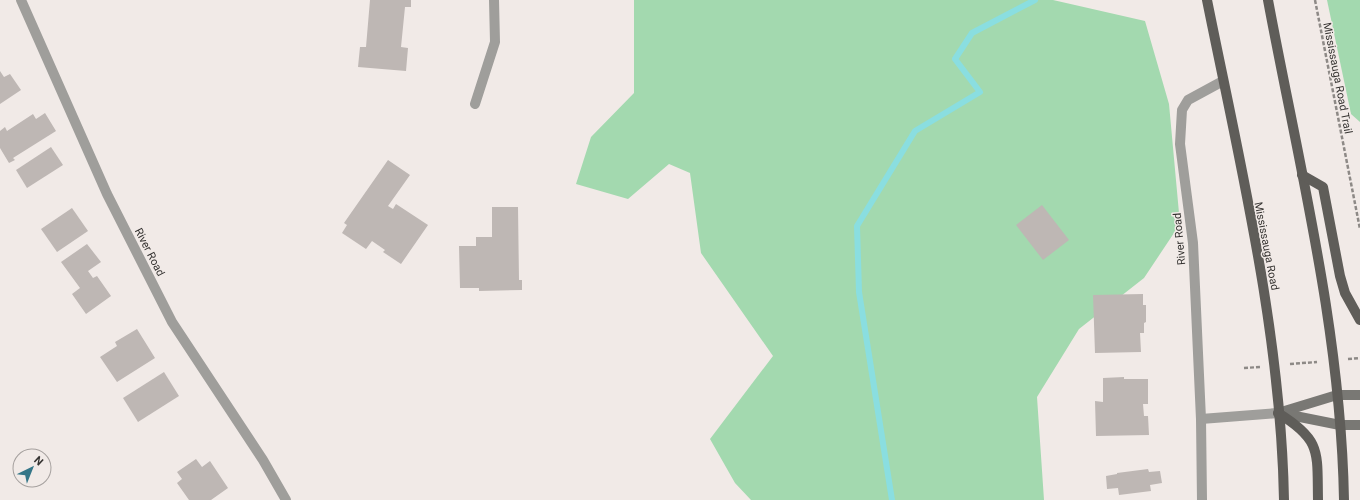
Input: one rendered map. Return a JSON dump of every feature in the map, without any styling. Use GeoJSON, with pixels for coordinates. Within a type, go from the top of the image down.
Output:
{"type":"FeatureCollection","features":[{"type":"Feature","properties":{"kind":"main road","name":"Mississauga Road"},"geometry":{"type":"LineString","coordinates":[[1207,0],[1261,275],[1278,413],[1283,466],[1284,500]]}},
{"type":"Feature","properties":{"kind":"main road"},"geometry":{"type":"LineString","coordinates":[[1268,0],[1318,254],[1331,332],[1343,462],[1344,500]]}},
{"type":"Feature","properties":{"kind":"main road"},"geometry":{"type":"LineString","coordinates":[[1302,175],[1323,187],[1340,276],[1345,294],[1360,320]]}},
{"type":"Feature","properties":{"kind":"main road"},"geometry":{"type":"LineString","coordinates":[[1278,413],[1337,395],[1360,395]]}},
{"type":"Feature","properties":{"kind":"main road"},"geometry":{"type":"LineString","coordinates":[[1278,413],[1340,425],[1360,425]]}},
{"type":"Feature","properties":{"kind":"main road"},"geometry":{"type":"LineString","coordinates":[[1278,413],[1297,425],[1310,438],[1317,455],[1318,500]]}},
{"type":"Feature","properties":{"kind":"street","name":"River Road"},"geometry":{"type":"LineString","coordinates":[[21,0],[107,194],[172,322],[263,460],[286,500]]}},
{"type":"Feature","properties":{"kind":"street"},"geometry":{"type":"LineString","coordinates":[[475,104],[495,42],[494,0]]}},
{"type":"Feature","properties":{"kind":"street","name":"River Road"},"geometry":{"type":"LineString","coordinates":[[1202,500],[1201,419],[1193,243],[1180,144],[1182,110],[1188,100],[1223,80]]}},
{"type":"Feature","properties":{"kind":"street"},"geometry":{"type":"LineString","coordinates":[[1201,419],[1278,413]]}},
{"type":"Feature","properties":{"kind":"path","name":"Mississauga Road Trail"},"geometry":{"type":"LineString","coordinates":[[1315,0],[1360,229]]}},
{"type":"Feature","properties":{"kind":"path"},"geometry":{"type":"LineString","coordinates":[[1244,368],[1360,358]]}},
{"type":"Feature","properties":{"kind":"green space"},"geometry":{"type":"Polygon","coordinates":[[[634,0],[1053,0],[1145,21],[1169,104],[1180,224],[1144,278],[1079,329],[1037,397],[1044,500],[751,500],[735,483],[710,439],[773,356],[701,253],[690,173],[669,164],[628,199],[576,184],[591,137],[634,93],[634,0]]]}},
{"type":"Feature","properties":{"kind":"green space"},"geometry":{"type":"Polygon","coordinates":[[[1327,0],[1360,0],[1360,122],[1351,114],[1327,0]]]}},
{"type":"Feature","properties":{"kind":"building"},"geometry":{"type":"Polygon","coordinates":[[[370,0],[411,0],[411,7],[405,7],[401,47],[408,48],[406,71],[358,67],[360,47],[366,47],[370,0]]]}},
{"type":"Feature","properties":{"kind":"building"},"geometry":{"type":"Polygon","coordinates":[[[0,71],[4,77],[10,74],[21,90],[0,104],[0,71]]]}},
{"type":"Feature","properties":{"kind":"building"},"geometry":{"type":"Polygon","coordinates":[[[45,113],[56,131],[13,158],[15,160],[9,163],[0,148],[0,131],[5,127],[7,131],[33,114],[36,119],[45,113]]]}},
{"type":"Feature","properties":{"kind":"building"},"geometry":{"type":"Polygon","coordinates":[[[51,147],[63,165],[27,188],[16,170],[51,147]]]}},
{"type":"Feature","properties":{"kind":"building"},"geometry":{"type":"Polygon","coordinates":[[[388,160],[410,175],[388,206],[393,209],[396,204],[428,225],[401,264],[383,252],[385,250],[372,241],[366,249],[342,233],[347,225],[344,223],[388,160]]]}},
{"type":"Feature","properties":{"kind":"building"},"geometry":{"type":"Polygon","coordinates":[[[1042,205],[1069,240],[1043,260],[1016,225],[1042,205]]]}},
{"type":"Feature","properties":{"kind":"building"},"geometry":{"type":"Polygon","coordinates":[[[492,207],[518,207],[519,280],[522,280],[522,290],[479,291],[479,288],[460,288],[459,246],[476,246],[476,237],[492,237],[492,207]]]}},
{"type":"Feature","properties":{"kind":"building"},"geometry":{"type":"Polygon","coordinates":[[[72,208],[88,231],[57,252],[41,229],[72,208]]]}},
{"type":"Feature","properties":{"kind":"building"},"geometry":{"type":"Polygon","coordinates":[[[87,244],[101,262],[88,271],[93,278],[97,276],[111,296],[86,314],[72,294],[80,288],[61,262],[87,244]]]}},
{"type":"Feature","properties":{"kind":"building"},"geometry":{"type":"Polygon","coordinates":[[[1143,294],[1143,305],[1146,305],[1146,322],[1144,323],[1144,333],[1140,333],[1141,352],[1095,353],[1093,295],[1143,294]]]}},
{"type":"Feature","properties":{"kind":"building"},"geometry":{"type":"Polygon","coordinates":[[[137,329],[155,358],[117,382],[100,357],[117,346],[115,342],[137,329]]]}},
{"type":"Feature","properties":{"kind":"building"},"geometry":{"type":"Polygon","coordinates":[[[164,372],[179,396],[138,422],[123,398],[164,372]]]}},
{"type":"Feature","properties":{"kind":"building"},"geometry":{"type":"Polygon","coordinates":[[[1124,377],[1124,379],[1148,379],[1148,404],[1143,404],[1144,416],[1148,416],[1149,435],[1096,436],[1095,401],[1103,402],[1103,378],[1124,377]]]}},
{"type":"Feature","properties":{"kind":"building"},"geometry":{"type":"Polygon","coordinates":[[[196,459],[202,467],[210,461],[228,488],[211,500],[189,500],[177,483],[182,479],[177,472],[196,459]]]}},
{"type":"Feature","properties":{"kind":"building"},"geometry":{"type":"Polygon","coordinates":[[[1148,469],[1149,472],[1160,471],[1162,483],[1150,485],[1151,491],[1119,495],[1118,488],[1107,489],[1106,476],[1148,469]]]}},
{"type":"Feature","properties":{"kind":"waterway"},"geometry":{"type":"LineString","coordinates":[[892,500],[859,292],[857,226],[915,131],[980,92],[955,59],[972,33],[1035,0]]}}]}
